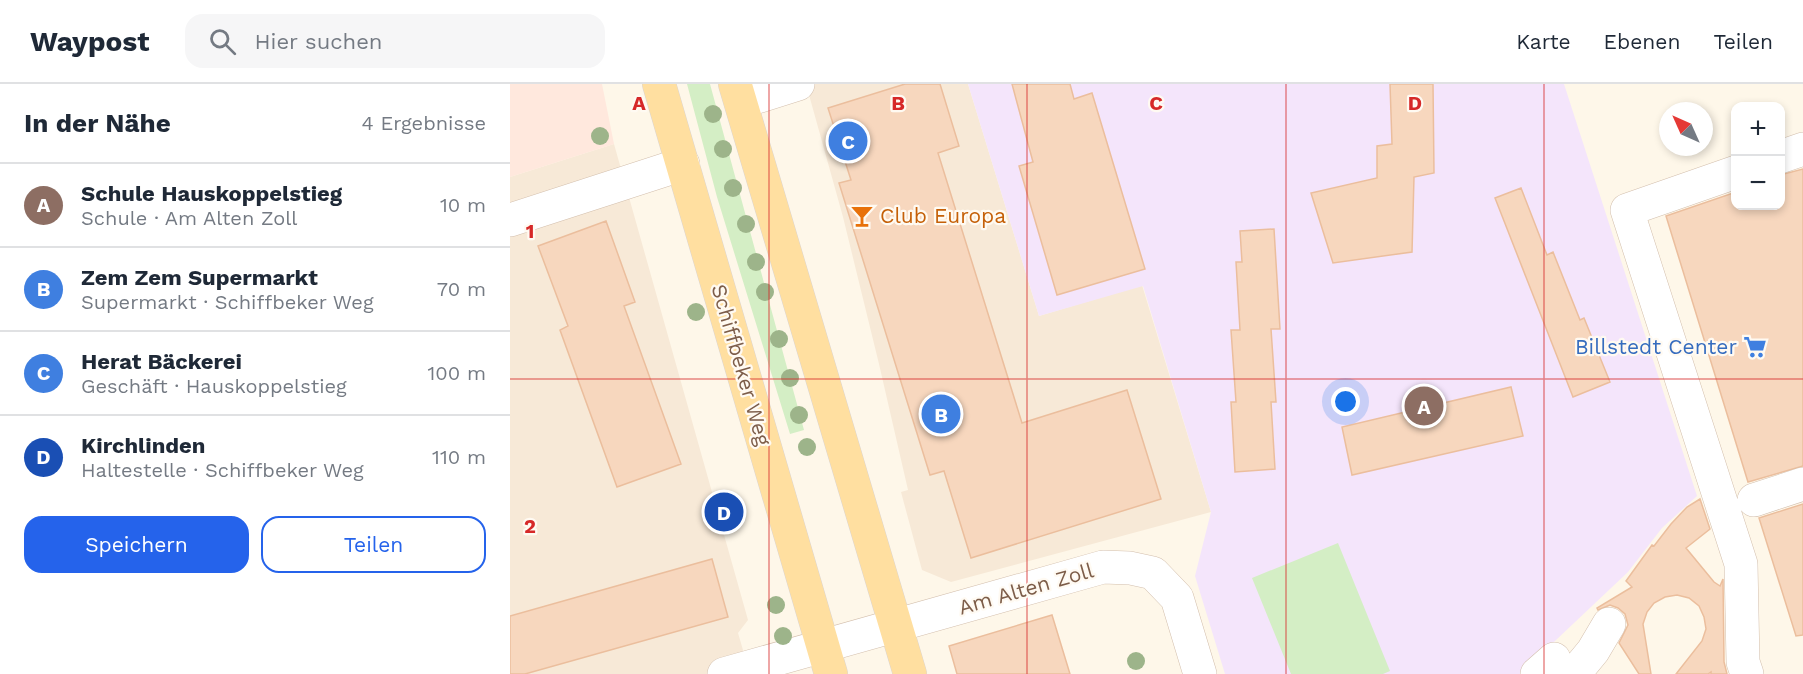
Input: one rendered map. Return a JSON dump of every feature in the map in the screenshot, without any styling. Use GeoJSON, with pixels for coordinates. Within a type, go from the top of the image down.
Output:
{"type":"FeatureCollection","features":[{"type":"Feature","properties":{"kind":"main road","name":"Schiffbeker Weg"},"geometry":{"type":"LineString","coordinates":[[659,84],[827,660]]}},
{"type":"Feature","properties":{"kind":"main road"},"geometry":{"type":"LineString","coordinates":[[738,93],[910,674]]}},
{"type":"Feature","properties":{"kind":"street"},"geometry":{"type":"LineString","coordinates":[[738,93],[798,84]]}},
{"type":"Feature","properties":{"kind":"street"},"geometry":{"type":"LineString","coordinates":[[1783,156],[1803,149]]}},
{"type":"Feature","properties":{"kind":"street"},"geometry":{"type":"LineString","coordinates":[[510,220],[683,164]]}},
{"type":"Feature","properties":{"kind":"street"},"geometry":{"type":"LineString","coordinates":[[1731,174],[1627,210],[1741,564],[1743,662],[1747,674]]}},
{"type":"Feature","properties":{"kind":"street"},"geometry":{"type":"LineString","coordinates":[[1754,500],[1803,484]]}},
{"type":"Feature","properties":{"kind":"street","name":"Am Alten Zoll"},"geometry":{"type":"LineString","coordinates":[[896,626],[1103,567],[1130,568],[1153,573],[1177,598],[1200,674]]}},
{"type":"Feature","properties":{"kind":"street"},"geometry":{"type":"LineString","coordinates":[[1555,669],[1593,651],[1609,624]]}},
{"type":"Feature","properties":{"kind":"street"},"geometry":{"type":"LineString","coordinates":[[724,674],[827,660],[896,626]]}},
{"type":"Feature","properties":{"kind":"shaded area"},"geometry":{"type":"Polygon","coordinates":[[[510,84],[602,84],[614,144],[510,177],[510,84]]]}},
{"type":"Feature","properties":{"kind":"shaded area"},"geometry":{"type":"Polygon","coordinates":[[[806,84],[968,84],[1039,316],[1142,285],[1211,512],[951,582],[922,570],[901,492],[908,490],[879,364],[843,217],[806,84]]]}},
{"type":"Feature","properties":{"kind":"shaded area"},"geometry":{"type":"Polygon","coordinates":[[[968,84],[1564,84],[1697,496],[1662,528],[1628,572],[1520,674],[1225,674],[1195,576],[1211,512],[1143,286],[1039,316],[968,84]]]}},
{"type":"Feature","properties":{"kind":"shaded area"},"geometry":{"type":"Polygon","coordinates":[[[614,144],[748,620],[738,633],[750,674],[510,674],[510,177],[614,144]]]}},
{"type":"Feature","properties":{"kind":"green space"},"geometry":{"type":"Polygon","coordinates":[[[687,84],[710,84],[804,430],[790,434],[717,197],[687,84]]]}},
{"type":"Feature","properties":{"kind":"green space"},"geometry":{"type":"Polygon","coordinates":[[[1338,543],[1390,671],[1383,674],[1291,674],[1252,578],[1338,543]]]}},
{"type":"Feature","properties":{"kind":"building"},"geometry":{"type":"Polygon","coordinates":[[[905,84],[940,84],[959,146],[938,153],[1022,423],[1127,390],[1161,499],[971,558],[944,471],[930,475],[839,183],[851,180],[828,108],[905,84]]]}},
{"type":"Feature","properties":{"kind":"building"},"geometry":{"type":"Polygon","coordinates":[[[1012,84],[1070,84],[1074,99],[1092,93],[1145,269],[1057,295],[1019,166],[1033,162],[1012,84]]]}},
{"type":"Feature","properties":{"kind":"building"},"geometry":{"type":"Polygon","coordinates":[[[1390,84],[1433,84],[1434,173],[1414,177],[1412,252],[1333,263],[1311,193],[1377,178],[1377,146],[1392,144],[1390,84]]]}},
{"type":"Feature","properties":{"kind":"building","name":"Billstedt Center"},"geometry":{"type":"Polygon","coordinates":[[[1803,169],[1803,466],[1748,482],[1666,216],[1731,194],[1731,210],[1785,210],[1785,174],[1803,169]]]}},
{"type":"Feature","properties":{"kind":"building"},"geometry":{"type":"Polygon","coordinates":[[[1521,188],[1547,255],[1553,252],[1580,320],[1584,318],[1610,382],[1573,397],[1495,198],[1521,188]]]}},
{"type":"Feature","properties":{"kind":"building"},"geometry":{"type":"Polygon","coordinates":[[[606,221],[635,302],[624,306],[681,464],[617,487],[560,330],[568,326],[538,246],[606,221]]]}},
{"type":"Feature","properties":{"kind":"building"},"geometry":{"type":"Polygon","coordinates":[[[1274,229],[1280,329],[1271,329],[1276,402],[1271,402],[1275,469],[1235,472],[1231,402],[1236,402],[1231,330],[1240,330],[1236,262],[1242,262],[1240,231],[1274,229]]]}},
{"type":"Feature","properties":{"kind":"building"},"geometry":{"type":"Polygon","coordinates":[[[1511,387],[1523,436],[1352,475],[1342,427],[1511,387]]]}},
{"type":"Feature","properties":{"kind":"building"},"geometry":{"type":"Polygon","coordinates":[[[1700,499],[1710,529],[1686,548],[1714,582],[1720,586],[1723,579],[1724,662],[1727,674],[1711,674],[1711,672],[1708,674],[1676,674],[1702,641],[1706,629],[1699,606],[1689,598],[1677,595],[1665,597],[1654,603],[1647,612],[1643,624],[1651,674],[1639,674],[1619,643],[1628,625],[1625,614],[1610,605],[1598,610],[1597,608],[1632,587],[1626,581],[1652,545],[1654,546],[1687,507],[1700,499]]]}},
{"type":"Feature","properties":{"kind":"building"},"geometry":{"type":"Polygon","coordinates":[[[1803,504],[1803,635],[1796,636],[1759,518],[1803,504]]]}},
{"type":"Feature","properties":{"kind":"building"},"geometry":{"type":"Polygon","coordinates":[[[712,559],[728,617],[525,674],[510,674],[510,616],[712,559]]]}},
{"type":"Feature","properties":{"kind":"building"},"geometry":{"type":"Polygon","coordinates":[[[1052,615],[1070,674],[957,674],[949,646],[1052,615]]]}},
{"type":"Feature","properties":{"kind":"place","name":"Herat Bäckerei"},"geometry":{"type":"Point","coordinates":[848,141]}},
{"type":"Feature","properties":{"kind":"place","name":"Club Europa"},"geometry":{"type":"Point","coordinates":[862,216]}},
{"type":"Feature","properties":{"kind":"place","name":"Billstedt Center"},"geometry":{"type":"Point","coordinates":[1755,347]}},
{"type":"Feature","properties":{"kind":"place","name":"Schule Hauskoppelstieg"},"geometry":{"type":"Point","coordinates":[1424,406]}},
{"type":"Feature","properties":{"kind":"place","name":"Zem Zem Supermarkt"},"geometry":{"type":"Point","coordinates":[941,414]}},
{"type":"Feature","properties":{"kind":"place","name":"Kirchlinden"},"geometry":{"type":"Point","coordinates":[724,512]}}]}
